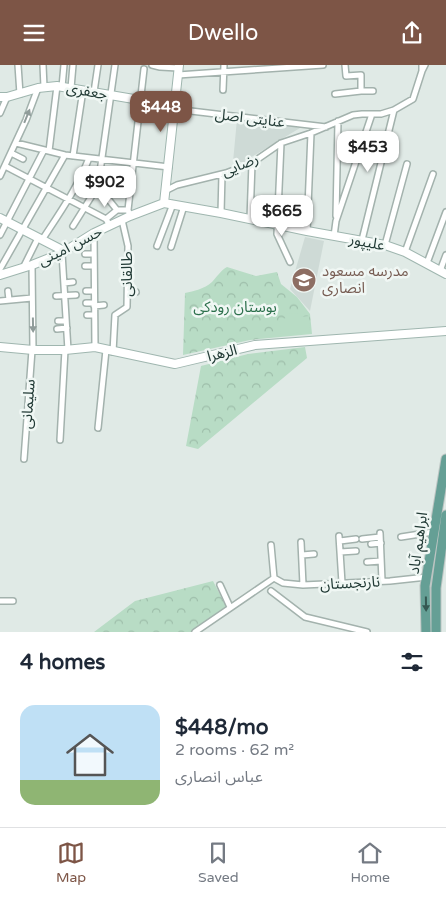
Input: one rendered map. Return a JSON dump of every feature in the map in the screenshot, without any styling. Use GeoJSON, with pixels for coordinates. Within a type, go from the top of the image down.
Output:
{"type":"FeatureCollection","features":[{"type":"Feature","properties":{"kind":"main road","name":"ابراهیم آباد"},"geometry":{"type":"LineString","coordinates":[[426,632],[427,577],[446,459]]}},
{"type":"Feature","properties":{"kind":"main road","name":"ابراهیم آباد"},"geometry":{"type":"LineString","coordinates":[[436,632],[436,588],[446,515]]}},
{"type":"Feature","properties":{"kind":"street"},"geometry":{"type":"LineString","coordinates":[[18,65],[20,94]]}},
{"type":"Feature","properties":{"kind":"street"},"geometry":{"type":"LineString","coordinates":[[0,176],[41,87],[42,65]]}},
{"type":"Feature","properties":{"kind":"street"},"geometry":{"type":"LineString","coordinates":[[63,87],[64,65]]}},
{"type":"Feature","properties":{"kind":"street"},"geometry":{"type":"LineString","coordinates":[[0,235],[3,220],[47,151],[63,87],[73,65]]}},
{"type":"Feature","properties":{"kind":"street"},"geometry":{"type":"LineString","coordinates":[[94,92],[98,65]]}},
{"type":"Feature","properties":{"kind":"street"},"geometry":{"type":"LineString","coordinates":[[73,226],[98,186],[115,65]]}},
{"type":"Feature","properties":{"kind":"street"},"geometry":{"type":"LineString","coordinates":[[152,65],[178,69],[224,71],[323,65]]}},
{"type":"Feature","properties":{"kind":"street"},"geometry":{"type":"LineString","coordinates":[[223,90],[224,65]]}},
{"type":"Feature","properties":{"kind":"street"},"geometry":{"type":"LineString","coordinates":[[345,65],[346,76],[360,75],[361,91]]}},
{"type":"Feature","properties":{"kind":"street"},"geometry":{"type":"LineString","coordinates":[[362,240],[394,110],[414,99],[423,67]]}},
{"type":"Feature","properties":{"kind":"street"},"geometry":{"type":"LineString","coordinates":[[84,169],[116,210],[127,216],[144,69]]}},
{"type":"Feature","properties":{"kind":"street"},"geometry":{"type":"LineString","coordinates":[[164,203],[167,190],[178,69]]}},
{"type":"Feature","properties":{"kind":"street","name":"جعفری"},"geometry":{"type":"LineString","coordinates":[[4,97],[41,87],[63,87],[175,107]]}},
{"type":"Feature","properties":{"kind":"street"},"geometry":{"type":"LineString","coordinates":[[73,156],[83,90]]}},
{"type":"Feature","properties":{"kind":"street"},"geometry":{"type":"LineString","coordinates":[[335,94],[373,91]]}},
{"type":"Feature","properties":{"kind":"street"},"geometry":{"type":"LineString","coordinates":[[0,113],[4,97]]}},
{"type":"Feature","properties":{"kind":"street","name":"عنایتی اصل"},"geometry":{"type":"LineString","coordinates":[[175,107],[326,127]]}},
{"type":"Feature","properties":{"kind":"street","name":"رضایی"},"geometry":{"type":"LineString","coordinates":[[167,190],[177,185],[222,174],[252,163],[281,143],[357,114],[381,114],[394,110]]}},
{"type":"Feature","properties":{"kind":"street"},"geometry":{"type":"LineString","coordinates":[[336,221],[372,114]]}},
{"type":"Feature","properties":{"kind":"street"},"geometry":{"type":"LineString","coordinates":[[334,236],[338,121]]}},
{"type":"Feature","properties":{"kind":"street"},"geometry":{"type":"LineString","coordinates":[[306,231],[311,133]]}},
{"type":"Feature","properties":{"kind":"street"},"geometry":{"type":"LineString","coordinates":[[16,143],[65,155],[169,167]]}},
{"type":"Feature","properties":{"kind":"street"},"geometry":{"type":"LineString","coordinates":[[281,143],[279,225],[277,235],[290,262]]}},
{"type":"Feature","properties":{"kind":"street"},"geometry":{"type":"LineString","coordinates":[[11,153],[23,159]]}},
{"type":"Feature","properties":{"kind":"street"},"geometry":{"type":"LineString","coordinates":[[0,269],[65,155]]}},
{"type":"Feature","properties":{"kind":"street"},"geometry":{"type":"LineString","coordinates":[[24,268],[40,239],[68,199],[89,158]]}},
{"type":"Feature","properties":{"kind":"street"},"geometry":{"type":"LineString","coordinates":[[250,219],[252,163]]}},
{"type":"Feature","properties":{"kind":"street"},"geometry":{"type":"LineString","coordinates":[[385,245],[407,164]]}},
{"type":"Feature","properties":{"kind":"street"},"geometry":{"type":"LineString","coordinates":[[5,166],[108,222],[116,210]]}},
{"type":"Feature","properties":{"kind":"street"},"geometry":{"type":"LineString","coordinates":[[221,213],[222,174]]}},
{"type":"Feature","properties":{"kind":"street"},"geometry":{"type":"LineString","coordinates":[[405,252],[433,174]]}},
{"type":"Feature","properties":{"kind":"street","name":"علیپور"},"geometry":{"type":"LineString","coordinates":[[164,203],[385,245],[405,252],[443,272]]}},
{"type":"Feature","properties":{"kind":"street","name":"حسن امینی"},"geometry":{"type":"LineString","coordinates":[[0,275],[24,268],[63,252],[108,222],[164,203]]}},
{"type":"Feature","properties":{"kind":"street"},"geometry":{"type":"LineString","coordinates":[[157,246],[173,204]]}},
{"type":"Feature","properties":{"kind":"street"},"geometry":{"type":"LineString","coordinates":[[171,247],[184,206]]}},
{"type":"Feature","properties":{"kind":"street"},"geometry":{"type":"LineString","coordinates":[[427,263],[446,212]]}},
{"type":"Feature","properties":{"kind":"street","name":"طالقانی"},"geometry":{"type":"LineString","coordinates":[[110,351],[115,315],[128,307],[127,216]]}},
{"type":"Feature","properties":{"kind":"street"},"geometry":{"type":"LineString","coordinates":[[3,220],[63,252],[67,329],[60,440]]}},
{"type":"Feature","properties":{"kind":"street"},"geometry":{"type":"LineString","coordinates":[[94,233],[94,347]]}},
{"type":"Feature","properties":{"kind":"street"},"geometry":{"type":"LineString","coordinates":[[85,254],[94,255]]}},
{"type":"Feature","properties":{"kind":"street"},"geometry":{"type":"LineString","coordinates":[[443,272],[446,255]]}},
{"type":"Feature","properties":{"kind":"street","name":"حسن امینی"},"geometry":{"type":"LineString","coordinates":[[32,265],[32,350]]}},
{"type":"Feature","properties":{"kind":"street"},"geometry":{"type":"LineString","coordinates":[[85,266],[94,266]]}},
{"type":"Feature","properties":{"kind":"street"},"geometry":{"type":"LineString","coordinates":[[64,283],[73,282]]}},
{"type":"Feature","properties":{"kind":"street"},"geometry":{"type":"LineString","coordinates":[[8,291],[9,300]]}},
{"type":"Feature","properties":{"kind":"street"},"geometry":{"type":"LineString","coordinates":[[86,291],[94,291]]}},
{"type":"Feature","properties":{"kind":"street"},"geometry":{"type":"LineString","coordinates":[[128,294],[136,292]]}},
{"type":"Feature","properties":{"kind":"street"},"geometry":{"type":"LineString","coordinates":[[56,296],[76,295]]}},
{"type":"Feature","properties":{"kind":"street"},"geometry":{"type":"LineString","coordinates":[[0,301],[32,299]]}},
{"type":"Feature","properties":{"kind":"street"},"geometry":{"type":"LineString","coordinates":[[86,303],[104,305]]}},
{"type":"Feature","properties":{"kind":"street"},"geometry":{"type":"LineString","coordinates":[[87,318],[94,318]]}},
{"type":"Feature","properties":{"kind":"street"},"geometry":{"type":"LineString","coordinates":[[58,321],[66,321]]}},
{"type":"Feature","properties":{"kind":"street"},"geometry":{"type":"LineString","coordinates":[[57,329],[67,329]]}},
{"type":"Feature","properties":{"kind":"street","name":"الزهرا"},"geometry":{"type":"LineString","coordinates":[[0,347],[32,350],[66,350],[94,347],[175,364],[255,345],[446,331]]}},
{"type":"Feature","properties":{"kind":"street","name":"سلیمانی"},"geometry":{"type":"LineString","coordinates":[[24,459],[32,350]]}},
{"type":"Feature","properties":{"kind":"street"},"geometry":{"type":"LineString","coordinates":[[98,428],[110,351]]}},
{"type":"Feature","properties":{"kind":"street"},"geometry":{"type":"LineString","coordinates":[[400,537],[433,533]]}},
{"type":"Feature","properties":{"kind":"street"},"geometry":{"type":"LineString","coordinates":[[342,583],[339,538],[380,537]]}},
{"type":"Feature","properties":{"kind":"street"},"geometry":{"type":"LineString","coordinates":[[370,544],[380,537]]}},
{"type":"Feature","properties":{"kind":"street"},"geometry":{"type":"LineString","coordinates":[[380,537],[382,581]]}},
{"type":"Feature","properties":{"kind":"street"},"geometry":{"type":"LineString","coordinates":[[302,542],[302,585]]}},
{"type":"Feature","properties":{"kind":"street"},"geometry":{"type":"LineString","coordinates":[[195,632],[274,578],[270,545]]}},
{"type":"Feature","properties":{"kind":"street"},"geometry":{"type":"LineString","coordinates":[[340,552],[356,551]]}},
{"type":"Feature","properties":{"kind":"street"},"geometry":{"type":"LineString","coordinates":[[302,555],[314,554]]}},
{"type":"Feature","properties":{"kind":"street"},"geometry":{"type":"LineString","coordinates":[[367,562],[381,561]]}},
{"type":"Feature","properties":{"kind":"street","name":"نارنجستان"},"geometry":{"type":"LineString","coordinates":[[274,578],[283,583],[302,585],[427,577]]}},
{"type":"Feature","properties":{"kind":"street"},"geometry":{"type":"LineString","coordinates":[[220,585],[230,607]]}},
{"type":"Feature","properties":{"kind":"street"},"geometry":{"type":"LineString","coordinates":[[272,591],[305,617],[367,632]]}},
{"type":"Feature","properties":{"kind":"street"},"geometry":{"type":"LineString","coordinates":[[0,601],[13,601]]}},
{"type":"Feature","properties":{"kind":"shaded area"},"geometry":{"type":"Polygon","coordinates":[[[237,119],[300,128],[243,162],[233,162],[237,119]]]}},
{"type":"Feature","properties":{"kind":"shaded area","name":"مدرسه مسعود انصاری"},"geometry":{"type":"Polygon","coordinates":[[[305,237],[324,241],[310,311],[290,289],[305,237]]]}},
{"type":"Feature","properties":{"kind":"green space","name":"بوستان رودکی"},"geometry":{"type":"Polygon","coordinates":[[[227,267],[256,276],[277,272],[281,284],[297,297],[310,314],[312,334],[250,340],[183,355],[185,293],[209,284],[227,267]]]}},
{"type":"Feature","properties":{"kind":"green space"},"geometry":{"type":"Polygon","coordinates":[[[300,313],[300,317],[309,316],[310,332],[281,334],[279,319],[287,318],[287,314],[300,313]]]}},
{"type":"Feature","properties":{"kind":"green space"},"geometry":{"type":"Polygon","coordinates":[[[305,347],[307,358],[198,449],[186,446],[201,366],[248,354],[305,347]]]}},
{"type":"Feature","properties":{"kind":"green space"},"geometry":{"type":"Polygon","coordinates":[[[213,581],[227,608],[193,632],[94,632],[135,601],[213,581]]]}},
{"type":"Feature","properties":{"kind":"place","name":"مدرسه مسعود انصاری"},"geometry":{"type":"Point","coordinates":[304,280]}}]}
